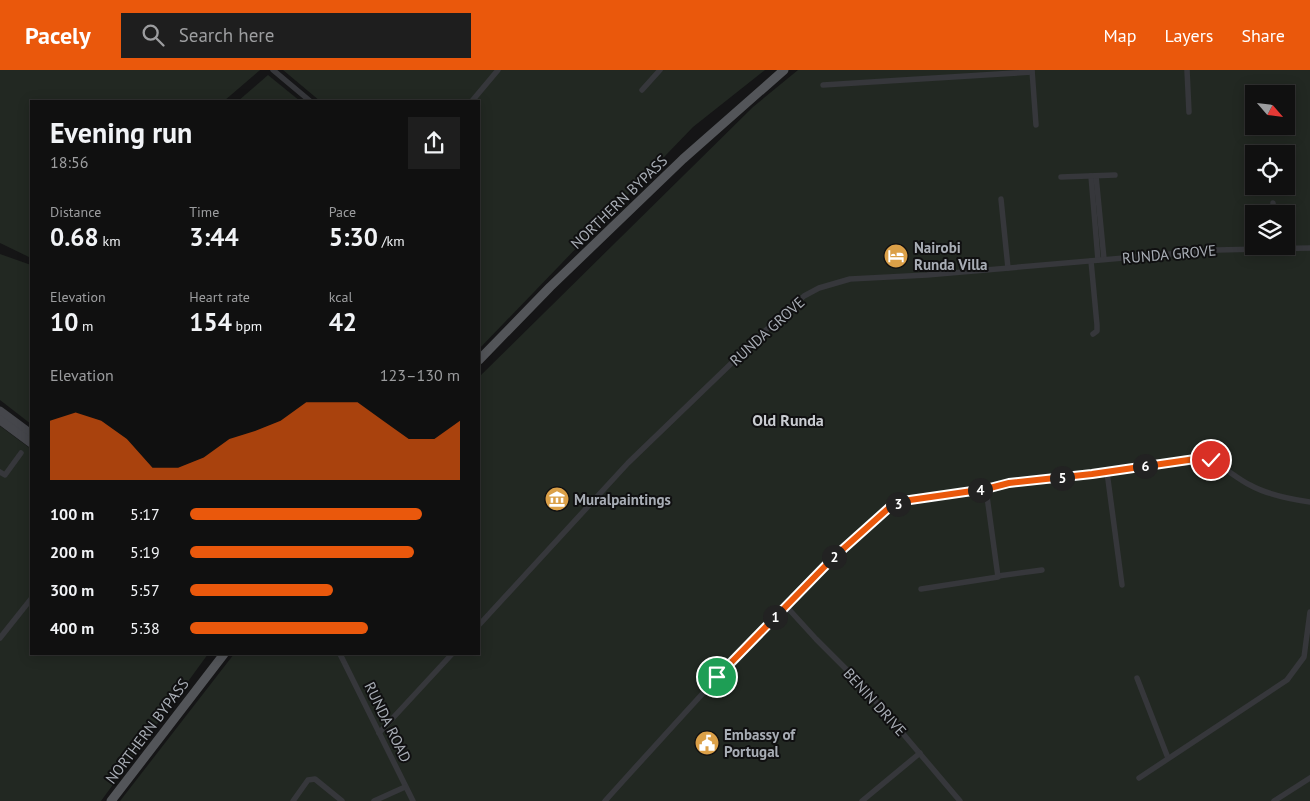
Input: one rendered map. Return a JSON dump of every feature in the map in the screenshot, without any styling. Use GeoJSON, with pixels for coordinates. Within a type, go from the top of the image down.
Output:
{"type":"FeatureCollection","features":[{"type":"Feature","properties":{"kind":"main road","name":"NORTHERN BYPASS"},"geometry":{"type":"LineString","coordinates":[[480,359],[550,287],[683,159],[784,70]]}},
{"type":"Feature","properties":{"kind":"main road","name":"NORTHERN BYPASS"},"geometry":{"type":"LineString","coordinates":[[111,801],[223,655]]}},
{"type":"Feature","properties":{"kind":"street"},"geometry":{"type":"LineString","coordinates":[[273,70],[309,100]]}},
{"type":"Feature","properties":{"kind":"street"},"geometry":{"type":"LineString","coordinates":[[473,100],[498,70]]}},
{"type":"Feature","properties":{"kind":"street"},"geometry":{"type":"LineString","coordinates":[[642,90],[660,70]]}},
{"type":"Feature","properties":{"kind":"street"},"geometry":{"type":"LineString","coordinates":[[1187,70],[1189,112]]}},
{"type":"Feature","properties":{"kind":"street"},"geometry":{"type":"LineString","coordinates":[[823,84],[967,73],[1032,71],[1036,124]]}},
{"type":"Feature","properties":{"kind":"street"},"geometry":{"type":"LineString","coordinates":[[1061,177],[1115,175]]}},
{"type":"Feature","properties":{"kind":"street"},"geometry":{"type":"LineString","coordinates":[[1093,176],[1098,260],[1097,331],[1093,334]]}},
{"type":"Feature","properties":{"kind":"street"},"geometry":{"type":"LineString","coordinates":[[1001,199],[1008,268]]}},
{"type":"Feature","properties":{"kind":"street","name":"RUNDA GROVE"},"geometry":{"type":"LineString","coordinates":[[1295,248],[1310,248]]}},
{"type":"Feature","properties":{"kind":"street","name":"RUNDA GROVE"},"geometry":{"type":"LineString","coordinates":[[480,624],[628,463],[766,330],[804,296],[819,288],[850,279],[927,275],[1245,249]]}},
{"type":"Feature","properties":{"kind":"street"},"geometry":{"type":"LineString","coordinates":[[0,411],[30,433]]}},
{"type":"Feature","properties":{"kind":"street"},"geometry":{"type":"LineString","coordinates":[[0,420],[30,442]]}},
{"type":"Feature","properties":{"kind":"street"},"geometry":{"type":"LineString","coordinates":[[0,472],[5,475],[21,453]]}},
{"type":"Feature","properties":{"kind":"street"},"geometry":{"type":"LineString","coordinates":[[605,801],[741,651],[833,558],[891,506],[903,501],[986,489],[1009,483],[1107,472],[1202,458],[1211,460],[1249,485],[1268,494],[1310,502]]}},
{"type":"Feature","properties":{"kind":"street"},"geometry":{"type":"LineString","coordinates":[[1107,472],[1122,585]]}},
{"type":"Feature","properties":{"kind":"street"},"geometry":{"type":"LineString","coordinates":[[986,489],[998,576]]}},
{"type":"Feature","properties":{"kind":"street"},"geometry":{"type":"LineString","coordinates":[[921,589],[1042,570]]}},
{"type":"Feature","properties":{"kind":"street"},"geometry":{"type":"LineString","coordinates":[[0,638],[30,600]]}},
{"type":"Feature","properties":{"kind":"street","name":"BENIN DRIVE"},"geometry":{"type":"LineString","coordinates":[[786,606],[860,683],[960,801]]}},
{"type":"Feature","properties":{"kind":"street"},"geometry":{"type":"LineString","coordinates":[[1139,778],[1287,680],[1307,658],[1310,612]]}},
{"type":"Feature","properties":{"kind":"street","name":"RUNDA ROAD"},"geometry":{"type":"LineString","coordinates":[[340,655],[413,801]]}},
{"type":"Feature","properties":{"kind":"street"},"geometry":{"type":"LineString","coordinates":[[379,733],[451,655]]}},
{"type":"Feature","properties":{"kind":"street"},"geometry":{"type":"LineString","coordinates":[[1137,678],[1168,758]]}},
{"type":"Feature","properties":{"kind":"street"},"geometry":{"type":"LineString","coordinates":[[862,801],[920,754]]}},
{"type":"Feature","properties":{"kind":"street"},"geometry":{"type":"LineString","coordinates":[[1274,801],[1310,778]]}},
{"type":"Feature","properties":{"kind":"street"},"geometry":{"type":"LineString","coordinates":[[293,801],[308,780],[311,779],[315,779],[342,801]]}},
{"type":"Feature","properties":{"kind":"street"},"geometry":{"type":"LineString","coordinates":[[374,801],[405,787]]}},
{"type":"Feature","properties":{"kind":"shaded area"},"geometry":{"type":"Polygon","coordinates":[[[0,70],[260,70],[225,100],[30,100],[30,258],[0,243],[0,70]]]}},
{"type":"Feature","properties":{"kind":"shaded area"},"geometry":{"type":"Polygon","coordinates":[[[283,70],[765,70],[693,127],[480,348],[480,100],[319,100],[283,70]]]}},
{"type":"Feature","properties":{"kind":"shaded area"},"geometry":{"type":"Polygon","coordinates":[[[798,70],[1310,70],[1310,801],[120,801],[233,655],[480,655],[480,376],[753,107],[798,70]]]}},
{"type":"Feature","properties":{"kind":"shaded area"},"geometry":{"type":"Polygon","coordinates":[[[268,75],[299,100],[239,100],[268,75]]]}},
{"type":"Feature","properties":{"kind":"shaded area"},"geometry":{"type":"Polygon","coordinates":[[[0,254],[30,265],[30,423],[0,400],[0,254]]]}},
{"type":"Feature","properties":{"kind":"shaded area"},"geometry":{"type":"Polygon","coordinates":[[[0,426],[30,448],[30,655],[207,655],[101,801],[0,801],[0,426]]]}},
{"type":"Feature","properties":{"kind":"place","name":"Nairobi Runda Villa"},"geometry":{"type":"Point","coordinates":[896,256]}},
{"type":"Feature","properties":{"kind":"place","name":"Muralpaintings"},"geometry":{"type":"Point","coordinates":[557,499]}},
{"type":"Feature","properties":{"kind":"place","name":"Embassy of Portugal"},"geometry":{"type":"Point","coordinates":[707,743]}},
{"type":"Feature","properties":{"kind":"district","name":"Old Runda"},"geometry":{"type":"Point","coordinates":[788,420]}},
{"type":"Feature","properties":{"kind":"route"},"geometry":{"type":"LineString","coordinates":[[717,677],[833,558],[891,506],[903,501],[986,489],[1009,483],[1092,474],[1202,458],[1211,460]]}}]}
